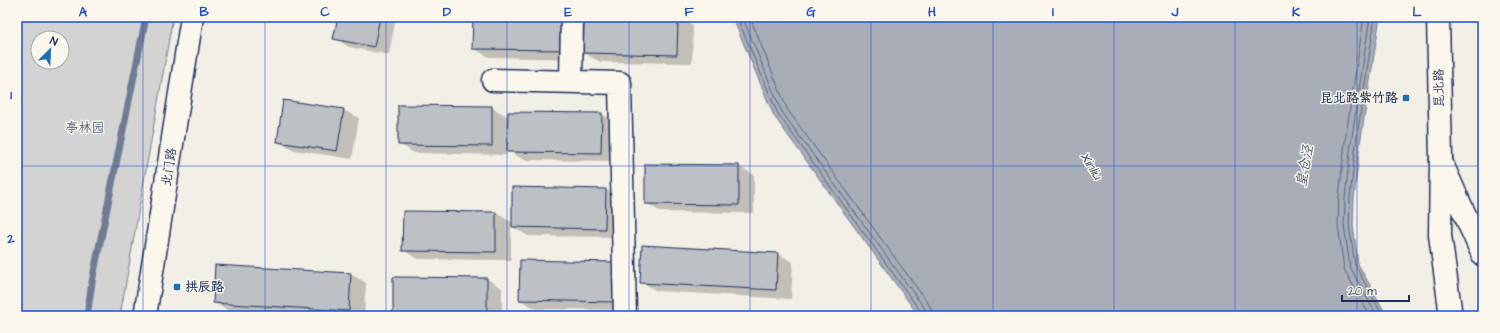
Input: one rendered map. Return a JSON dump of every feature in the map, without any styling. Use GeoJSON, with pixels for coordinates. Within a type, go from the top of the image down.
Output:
{"type":"FeatureCollection","features":[{"type":"Feature","properties":{"kind":"main road","name":"北门路"},"geometry":{"type":"LineString","coordinates":[[145,316],[192,17]]}},
{"type":"Feature","properties":{"kind":"main road"},"geometry":{"type":"LineString","coordinates":[[158,316],[183,143],[204,17]]}},
{"type":"Feature","properties":{"kind":"main road"},"geometry":{"type":"LineString","coordinates":[[572,17],[572,82]]}},
{"type":"Feature","properties":{"kind":"main road","name":"昆北路"},"geometry":{"type":"LineString","coordinates":[[1438,17],[1441,159],[1440,235],[1451,316]]}},
{"type":"Feature","properties":{"kind":"main road"},"geometry":{"type":"LineString","coordinates":[[493,80],[620,83],[625,316]]}},
{"type":"Feature","properties":{"kind":"main road"},"geometry":{"type":"LineString","coordinates":[[1441,159],[1483,255]]}},
{"type":"Feature","properties":{"kind":"green space","name":"亭林园"},"geometry":{"type":"Polygon","coordinates":[[[17,17],[173,17],[120,316],[17,316],[17,17]]]}},
{"type":"Feature","properties":{"kind":"water"},"geometry":{"type":"Polygon","coordinates":[[[735,17],[1380,17],[1360,144],[1354,198],[1353,225],[1358,264],[1387,316],[919,316],[774,116],[735,23],[735,17]]]}},
{"type":"Feature","properties":{"kind":"building"},"geometry":{"type":"Polygon","coordinates":[[[338,17],[380,17],[374,47],[333,39],[338,17]]]}},
{"type":"Feature","properties":{"kind":"building"},"geometry":{"type":"Polygon","coordinates":[[[473,17],[567,17],[566,50],[472,49],[473,17]]]}},
{"type":"Feature","properties":{"kind":"building"},"geometry":{"type":"Polygon","coordinates":[[[584,17],[678,17],[677,55],[583,53],[584,17]]]}},
{"type":"Feature","properties":{"kind":"building"},"geometry":{"type":"Polygon","coordinates":[[[283,100],[344,109],[337,151],[277,142],[283,100]]]}},
{"type":"Feature","properties":{"kind":"building"},"geometry":{"type":"Polygon","coordinates":[[[398,105],[492,106],[492,146],[398,145],[398,105]]]}},
{"type":"Feature","properties":{"kind":"building"},"geometry":{"type":"Polygon","coordinates":[[[508,112],[602,113],[601,153],[507,152],[508,112]]]}},
{"type":"Feature","properties":{"kind":"building"},"geometry":{"type":"Polygon","coordinates":[[[645,164],[739,165],[739,205],[645,204],[645,164]]]}},
{"type":"Feature","properties":{"kind":"building"},"geometry":{"type":"Polygon","coordinates":[[[512,187],[606,189],[605,229],[512,227],[512,187]]]}},
{"type":"Feature","properties":{"kind":"building"},"geometry":{"type":"Polygon","coordinates":[[[403,211],[496,212],[496,252],[402,251],[403,211]]]}},
{"type":"Feature","properties":{"kind":"building"},"geometry":{"type":"Polygon","coordinates":[[[642,245],[778,253],[776,290],[640,283],[642,245]]]}},
{"type":"Feature","properties":{"kind":"building"},"geometry":{"type":"Polygon","coordinates":[[[520,260],[614,262],[614,302],[519,300],[520,260]]]}},
{"type":"Feature","properties":{"kind":"building"},"geometry":{"type":"Polygon","coordinates":[[[215,265],[351,273],[349,311],[213,303],[215,265]]]}},
{"type":"Feature","properties":{"kind":"building"},"geometry":{"type":"Polygon","coordinates":[[[393,277],[487,278],[487,316],[393,316],[393,277]]]}},
{"type":"Feature","properties":{"kind":"waterway"},"geometry":{"type":"LineString","coordinates":[[87,316],[92,282],[146,17]]}},
{"type":"Feature","properties":{"kind":"place","name":"昆北路紫竹路"},"geometry":{"type":"Point","coordinates":[1406,98]}},
{"type":"Feature","properties":{"kind":"place","name":"拱辰路"},"geometry":{"type":"Point","coordinates":[177,287]}},
{"type":"Feature","properties":{"kind":"water label","name":"Xinliu"},"geometry":{"type":"Point","coordinates":[1091,166]}},
{"type":"Feature","properties":{"kind":"water label","name":"皇仓泾"},"geometry":{"type":"Point","coordinates":[1305,166]}}]}
